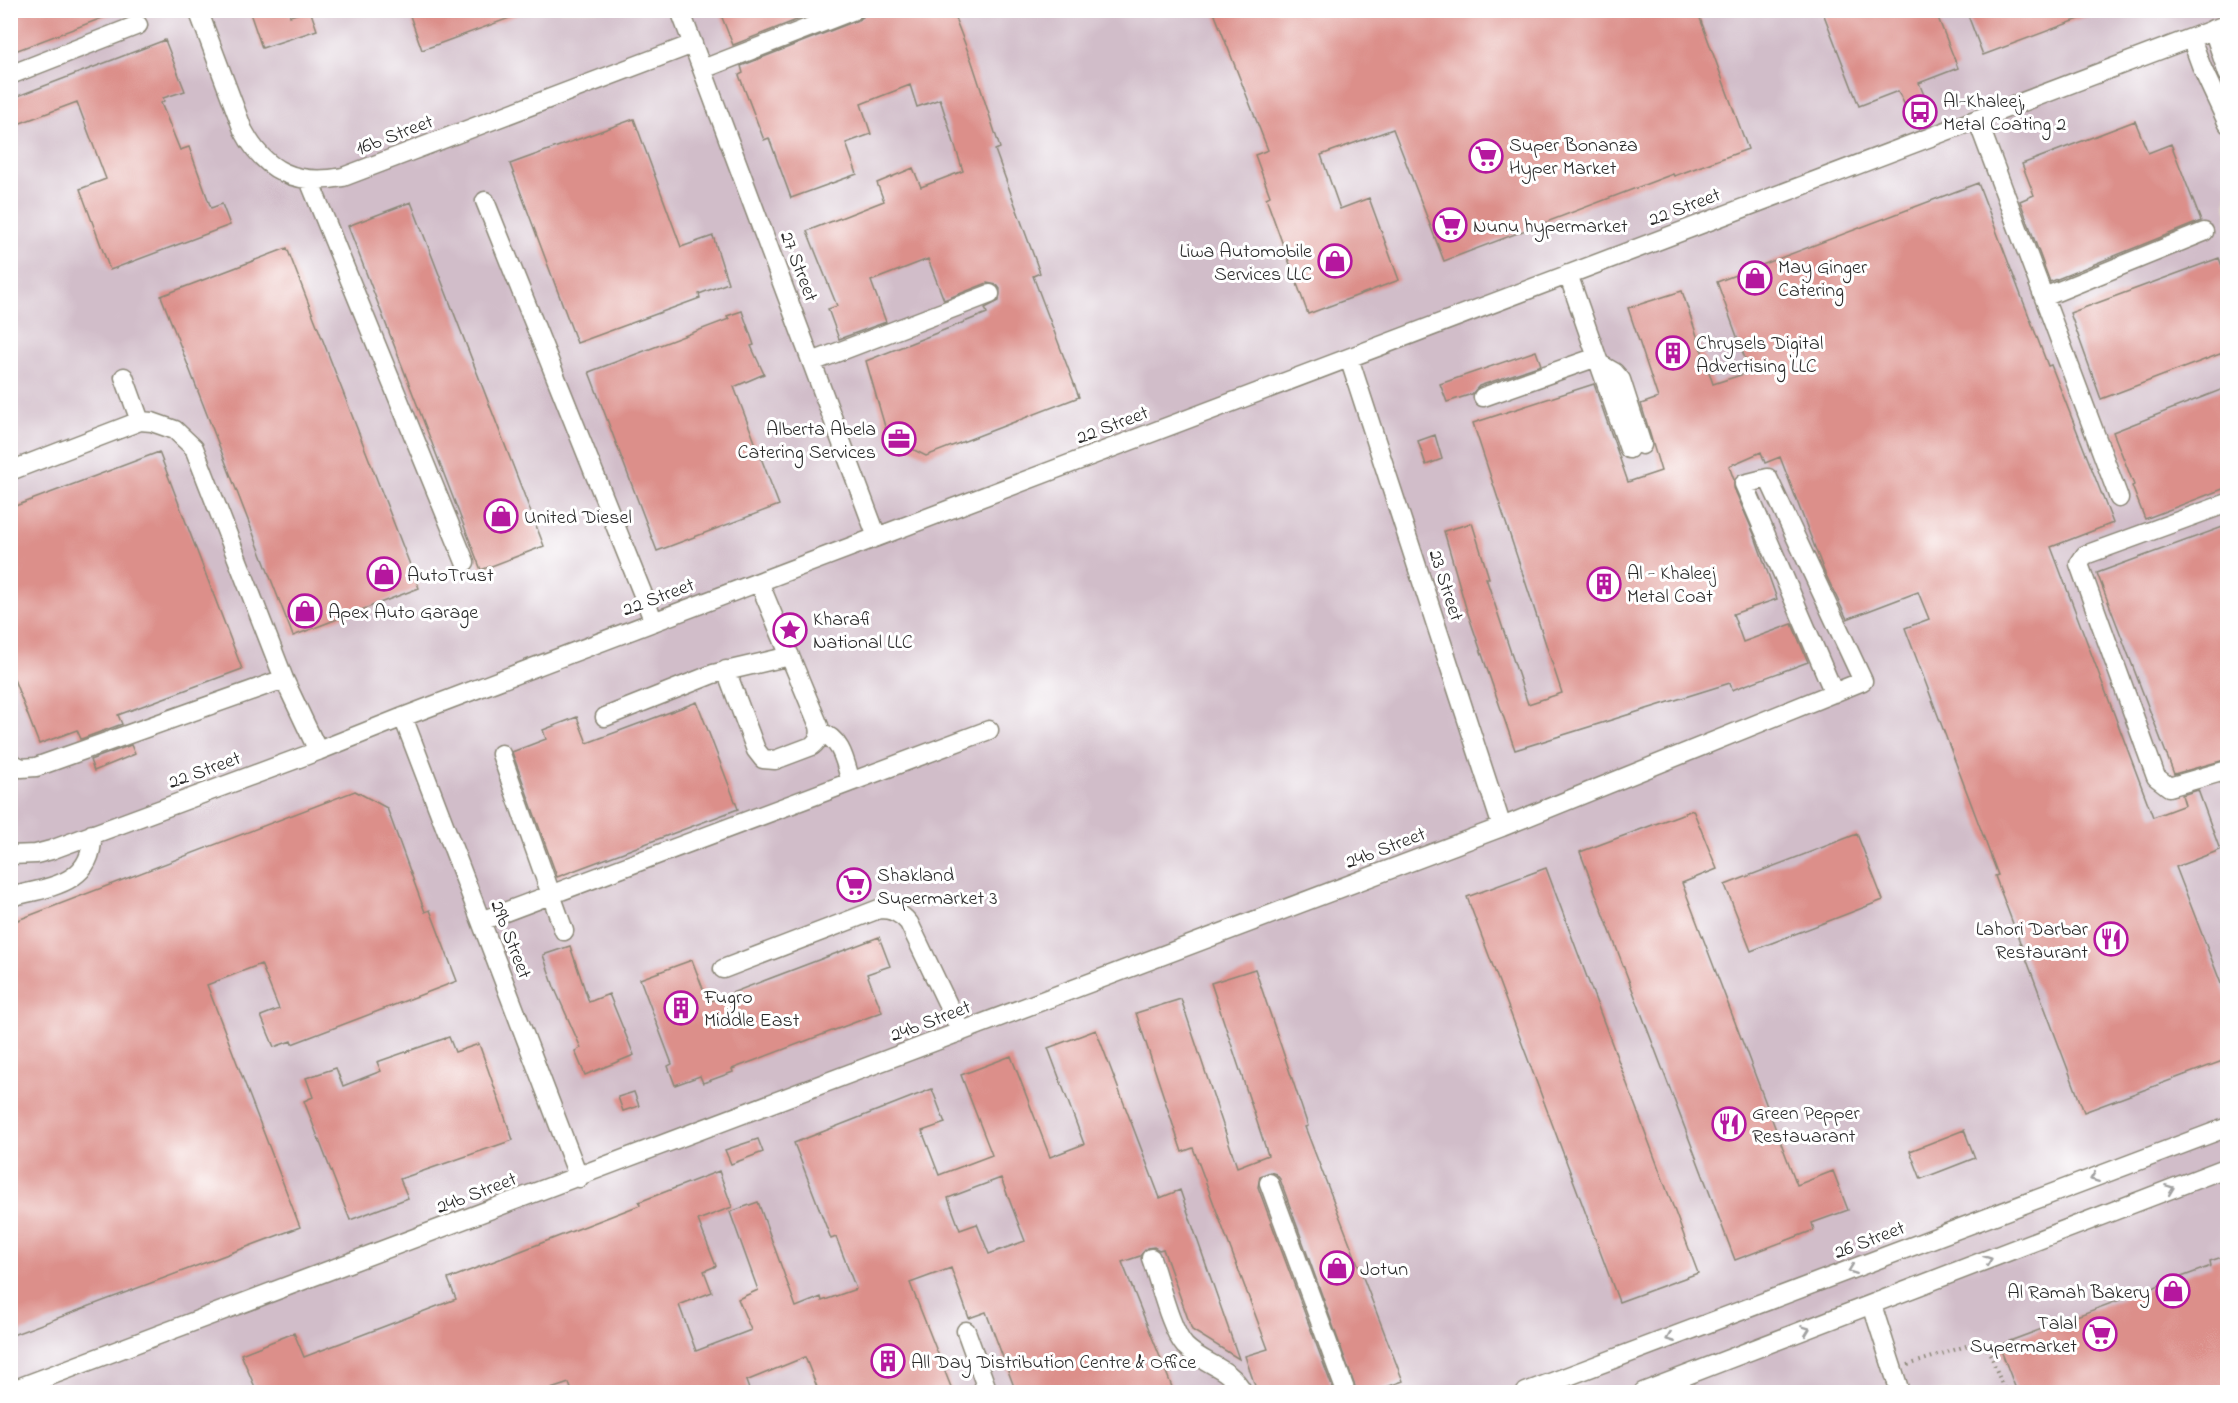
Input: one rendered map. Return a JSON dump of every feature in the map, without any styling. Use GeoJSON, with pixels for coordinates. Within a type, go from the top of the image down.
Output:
{"type":"FeatureCollection","features":[{"type":"Feature","properties":{"kind":"street","name":"16b Street"},"geometry":{"type":"LineString","coordinates":[[198,10],[251,146],[262,159],[276,169],[309,180],[343,177],[693,44]]}},
{"type":"Feature","properties":{"kind":"street","name":"27 Street"},"geometry":{"type":"LineString","coordinates":[[680,10],[878,537]]}},
{"type":"Feature","properties":{"kind":"street"},"geometry":{"type":"LineString","coordinates":[[703,69],[854,10]]}},
{"type":"Feature","properties":{"kind":"street"},"geometry":{"type":"LineString","coordinates":[[10,75],[138,25]]}},
{"type":"Feature","properties":{"kind":"street"},"geometry":{"type":"LineString","coordinates":[[2220,27],[2228,74]]}},
{"type":"Feature","properties":{"kind":"street","name":"22 Street"},"geometry":{"type":"LineString","coordinates":[[10,855],[36,854],[318,751],[2220,27]]}},
{"type":"Feature","properties":{"kind":"street"},"geometry":{"type":"LineString","coordinates":[[2191,38],[2206,78],[2228,124]]}},
{"type":"Feature","properties":{"kind":"street"},"geometry":{"type":"LineString","coordinates":[[1977,119],[2119,498]]}},
{"type":"Feature","properties":{"kind":"street"},"geometry":{"type":"LineString","coordinates":[[309,180],[465,562]]}},
{"type":"Feature","properties":{"kind":"street"},"geometry":{"type":"LineString","coordinates":[[484,201],[654,622]]}},
{"type":"Feature","properties":{"kind":"street"},"geometry":{"type":"LineString","coordinates":[[2044,297],[2204,232]]}},
{"type":"Feature","properties":{"kind":"street"},"geometry":{"type":"LineString","coordinates":[[1568,274],[1598,361],[1636,447]]}},
{"type":"Feature","properties":{"kind":"street"},"geometry":{"type":"LineString","coordinates":[[812,362],[990,294]]}},
{"type":"Feature","properties":{"kind":"street","name":"23 Street"},"geometry":{"type":"LineString","coordinates":[[1349,358],[1502,826]]}},
{"type":"Feature","properties":{"kind":"street"},"geometry":{"type":"LineString","coordinates":[[1483,398],[1598,361]]}},
{"type":"Feature","properties":{"kind":"street"},"geometry":{"type":"LineString","coordinates":[[124,377],[140,421]]}},
{"type":"Feature","properties":{"kind":"street"},"geometry":{"type":"LineString","coordinates":[[10,471],[140,421],[158,423],[175,430],[194,448],[284,679],[318,751]]}},
{"type":"Feature","properties":{"kind":"street","name":"24b Street"},"geometry":{"type":"LineString","coordinates":[[10,1391],[46,1386],[579,1178],[1502,826],[1834,693],[1863,681],[1768,478],[1744,484],[1834,693]]}},
{"type":"Feature","properties":{"kind":"street"},"geometry":{"type":"LineString","coordinates":[[2228,503],[2085,555],[2079,564],[2156,777],[2169,788],[2228,770]]}},
{"type":"Feature","properties":{"kind":"street"},"geometry":{"type":"LineString","coordinates":[[726,670],[756,750],[763,759],[775,759],[812,746],[819,738],[820,732],[759,582]]}},
{"type":"Feature","properties":{"kind":"street"},"geometry":{"type":"LineString","coordinates":[[605,717],[726,670],[790,656]]}},
{"type":"Feature","properties":{"kind":"street"},"geometry":{"type":"LineString","coordinates":[[10,762],[21,768],[36,767],[284,679]]}},
{"type":"Feature","properties":{"kind":"street","name":"29b Street"},"geometry":{"type":"LineString","coordinates":[[403,717],[579,1178]]}},
{"type":"Feature","properties":{"kind":"street"},"geometry":{"type":"LineString","coordinates":[[481,921],[989,730]]}},
{"type":"Feature","properties":{"kind":"street"},"geometry":{"type":"LineString","coordinates":[[820,732],[831,737],[840,747],[851,782]]}},
{"type":"Feature","properties":{"kind":"street"},"geometry":{"type":"LineString","coordinates":[[501,754],[564,931]]}},
{"type":"Feature","properties":{"kind":"street"},"geometry":{"type":"LineString","coordinates":[[10,897],[63,883],[79,873],[90,856],[92,834]]}},
{"type":"Feature","properties":{"kind":"street"},"geometry":{"type":"LineString","coordinates":[[723,969],[879,909],[893,911],[909,923],[961,1032]]}},
{"type":"Feature","properties":{"kind":"street","name":"26 Street"},"geometry":{"type":"LineString","coordinates":[[1526,1392],[2228,1127]]}},
{"type":"Feature","properties":{"kind":"street"},"geometry":{"type":"LineString","coordinates":[[1643,1392],[2228,1167]]}},
{"type":"Feature","properties":{"kind":"street"},"geometry":{"type":"LineString","coordinates":[[1269,1183],[1346,1392]]}},
{"type":"Feature","properties":{"kind":"street"},"geometry":{"type":"LineString","coordinates":[[1151,1258],[1180,1339],[1190,1350],[1229,1374],[1243,1392]]}},
{"type":"Feature","properties":{"kind":"street"},"geometry":{"type":"LineString","coordinates":[[1872,1305],[1900,1392]]}},
{"type":"Feature","properties":{"kind":"street"},"geometry":{"type":"LineString","coordinates":[[966,1331],[988,1392]]}},
{"type":"Feature","properties":{"kind":"path"},"geometry":{"type":"LineString","coordinates":[[1893,1370],[1972,1344],[1982,1344],[1989,1351],[2005,1392]]}},
{"type":"Feature","properties":{"kind":"shaded area"},"geometry":{"type":"Polygon","coordinates":[[[10,11],[2227,11],[2227,1392],[11,1392],[10,11]]]}},
{"type":"Feature","properties":{"kind":"building"},"geometry":{"type":"Polygon","coordinates":[[[10,10],[118,10],[118,12],[10,53],[10,10]]]}},
{"type":"Feature","properties":{"kind":"building"},"geometry":{"type":"Polygon","coordinates":[[[249,10],[289,10],[290,16],[310,10],[317,30],[262,48],[249,10]]]}},
{"type":"Feature","properties":{"kind":"building"},"geometry":{"type":"Polygon","coordinates":[[[408,10],[526,10],[526,12],[422,50],[408,10]]]}},
{"type":"Feature","properties":{"kind":"building"},"geometry":{"type":"Polygon","coordinates":[[[719,10],[822,10],[733,45],[719,10]]]}},
{"type":"Feature","properties":{"kind":"building"},"geometry":{"type":"Polygon","coordinates":[[[865,10],[952,10],[972,62],[1000,148],[995,150],[1040,273],[1033,276],[1079,397],[926,456],[888,437],[866,361],[987,313],[985,308],[999,301],[1000,289],[997,285],[987,283],[944,300],[928,259],[871,281],[886,322],[839,339],[828,309],[837,306],[807,231],[884,201],[877,183],[913,168],[921,187],[963,171],[940,99],[917,107],[910,85],[861,104],[871,134],[846,143],[857,174],[791,198],[769,138],[764,140],[739,75],[743,73],[741,66],[858,20],[863,17],[865,10]]]}},
{"type":"Feature","properties":{"kind":"building"},"geometry":{"type":"Polygon","coordinates":[[[1213,10],[1697,10],[1748,149],[1674,176],[1673,174],[1444,261],[1393,129],[1321,155],[1340,209],[1369,198],[1399,280],[1308,314],[1266,198],[1270,196],[1255,155],[1268,150],[1213,10]]]}},
{"type":"Feature","properties":{"kind":"building"},"geometry":{"type":"Polygon","coordinates":[[[1822,10],[1935,10],[1958,68],[1919,83],[1932,114],[1913,122],[1898,91],[1859,106],[1822,10]]]}},
{"type":"Feature","properties":{"kind":"building"},"geometry":{"type":"Polygon","coordinates":[[[1966,10],[2098,10],[2098,12],[1983,55],[1966,10]]]}},
{"type":"Feature","properties":{"kind":"building"},"geometry":{"type":"Polygon","coordinates":[[[165,40],[185,91],[163,98],[164,101],[161,103],[180,150],[189,147],[211,208],[222,204],[230,225],[110,270],[80,189],[106,179],[77,102],[10,127],[10,99],[165,40]]]}},
{"type":"Feature","properties":{"kind":"building"},"geometry":{"type":"Polygon","coordinates":[[[634,119],[681,247],[713,236],[728,283],[699,294],[700,298],[577,343],[510,164],[634,119]]]}},
{"type":"Feature","properties":{"kind":"building"},"geometry":{"type":"Polygon","coordinates":[[[2135,121],[2148,153],[2171,144],[2201,221],[2050,282],[2020,201],[2034,195],[2022,164],[2135,121]]]}},
{"type":"Feature","properties":{"kind":"building"},"geometry":{"type":"Polygon","coordinates":[[[1978,183],[2048,366],[2051,365],[2113,523],[2051,547],[2153,817],[2185,805],[2182,795],[2198,790],[2220,850],[2176,867],[2228,1002],[2228,1059],[2084,1112],[1905,628],[1929,619],[1918,592],[1847,619],[1824,571],[1780,457],[1765,463],[1761,452],[1729,466],[1734,488],[1754,534],[1777,599],[1733,614],[1743,642],[1792,624],[1808,662],[1732,690],[1730,683],[1515,750],[1466,608],[1444,531],[1472,523],[1489,578],[1486,578],[1528,704],[1562,693],[1473,423],[1594,384],[1628,482],[1661,471],[1641,404],[1658,398],[1628,308],[1682,291],[1713,384],[1750,372],[1717,282],[1978,183]]]}},
{"type":"Feature","properties":{"kind":"building"},"geometry":{"type":"Polygon","coordinates":[[[411,202],[544,546],[481,570],[348,226],[411,202]]]}},
{"type":"Feature","properties":{"kind":"building"},"geometry":{"type":"Polygon","coordinates":[[[287,248],[419,588],[293,636],[161,296],[287,248]]]}},
{"type":"Feature","properties":{"kind":"building"},"geometry":{"type":"Polygon","coordinates":[[[2219,258],[2228,282],[2228,351],[2101,399],[2070,313],[2219,258]]]}},
{"type":"Feature","properties":{"kind":"building"},"geometry":{"type":"Polygon","coordinates":[[[742,311],[754,345],[751,346],[764,374],[734,387],[779,505],[657,551],[589,372],[729,319],[727,316],[742,311]]]}},
{"type":"Feature","properties":{"kind":"building"},"geometry":{"type":"Polygon","coordinates":[[[1536,351],[1541,365],[1479,386],[1472,394],[1447,402],[1440,384],[1536,351]]]}},
{"type":"Feature","properties":{"kind":"building"},"geometry":{"type":"Polygon","coordinates":[[[2228,387],[2228,487],[2145,519],[2113,432],[2228,387]]]}},
{"type":"Feature","properties":{"kind":"building"},"geometry":{"type":"Polygon","coordinates":[[[1435,435],[1442,459],[1426,465],[1418,441],[1435,435]]]}},
{"type":"Feature","properties":{"kind":"building"},"geometry":{"type":"Polygon","coordinates":[[[159,452],[242,669],[118,715],[122,724],[81,739],[77,730],[39,744],[10,669],[10,508],[159,452]]]}},
{"type":"Feature","properties":{"kind":"building"},"geometry":{"type":"Polygon","coordinates":[[[2228,525],[2228,759],[2174,774],[2097,573],[2228,525]]]}},
{"type":"Feature","properties":{"kind":"building"},"geometry":{"type":"Polygon","coordinates":[[[697,702],[738,809],[557,877],[512,752],[546,739],[543,730],[577,717],[587,743],[697,702]]]}},
{"type":"Feature","properties":{"kind":"building"},"geometry":{"type":"Polygon","coordinates":[[[131,745],[135,754],[94,771],[90,760],[131,745]]]}},
{"type":"Feature","properties":{"kind":"building"},"geometry":{"type":"Polygon","coordinates":[[[355,791],[387,808],[425,912],[430,910],[457,981],[292,1044],[291,1041],[274,1047],[261,1016],[279,1009],[261,964],[207,985],[300,1227],[10,1336],[10,923],[355,791]]]}},
{"type":"Feature","properties":{"kind":"building"},"geometry":{"type":"Polygon","coordinates":[[[1693,810],[1717,869],[1682,883],[1797,1185],[1833,1171],[1848,1210],[1812,1223],[1814,1230],[1735,1260],[1580,852],[1693,810]]]}},
{"type":"Feature","properties":{"kind":"building"},"geometry":{"type":"Polygon","coordinates":[[[1857,834],[1883,900],[1751,951],[1725,885],[1857,834]]]}},
{"type":"Feature","properties":{"kind":"building"},"geometry":{"type":"Polygon","coordinates":[[[1546,868],[1698,1273],[1619,1302],[1467,897],[1546,868]]]}},
{"type":"Feature","properties":{"kind":"building"},"geometry":{"type":"Polygon","coordinates":[[[879,937],[890,966],[867,974],[882,1012],[732,1069],[733,1072],[703,1083],[700,1076],[675,1085],[668,1066],[672,1064],[640,979],[692,960],[708,1002],[879,937]]]}},
{"type":"Feature","properties":{"kind":"building"},"geometry":{"type":"Polygon","coordinates":[[[570,946],[589,1002],[609,994],[634,1055],[585,1075],[575,1051],[581,1048],[554,987],[543,955],[570,946]]]}},
{"type":"Feature","properties":{"kind":"building"},"geometry":{"type":"Polygon","coordinates":[[[1255,969],[1308,1126],[1305,1127],[1403,1381],[1373,1392],[1357,1392],[1280,1179],[1276,1174],[1270,1172],[1260,1176],[1258,1187],[1334,1392],[1257,1392],[1245,1356],[1268,1349],[1193,1148],[1182,1152],[1136,1013],[1181,999],[1237,1167],[1268,1155],[1211,983],[1255,969]]]}},
{"type":"Feature","properties":{"kind":"building"},"geometry":{"type":"Polygon","coordinates":[[[1096,1030],[1160,1198],[1180,1190],[1239,1359],[1192,1330],[1163,1249],[1147,1248],[1140,1256],[1122,1262],[1174,1392],[1016,1392],[986,1312],[969,1318],[951,1268],[910,1283],[953,1392],[819,1392],[805,1357],[746,1381],[750,1392],[572,1392],[569,1383],[542,1392],[257,1392],[241,1354],[294,1333],[304,1357],[456,1299],[448,1279],[640,1205],[639,1202],[719,1171],[732,1207],[698,1220],[716,1266],[704,1271],[712,1292],[679,1305],[696,1351],[751,1330],[738,1299],[758,1290],[730,1212],[758,1202],[796,1307],[821,1297],[822,1301],[856,1289],[836,1237],[831,1239],[794,1143],[932,1089],[945,1123],[922,1131],[939,1175],[992,1155],[961,1075],[1011,1056],[1050,1157],[1084,1144],[1048,1048],[1096,1030]],[[1001,1178],[948,1198],[960,1230],[977,1224],[989,1254],[1025,1241],[1001,1178]]]}},
{"type":"Feature","properties":{"kind":"building"},"geometry":{"type":"Polygon","coordinates":[[[449,1037],[455,1052],[479,1044],[513,1140],[400,1179],[408,1198],[350,1220],[304,1101],[313,1097],[306,1078],[336,1068],[343,1086],[381,1071],[377,1062],[449,1037]]]}},
{"type":"Feature","properties":{"kind":"building"},"geometry":{"type":"Polygon","coordinates":[[[634,1092],[639,1106],[623,1111],[618,1097],[634,1092]]]}},
{"type":"Feature","properties":{"kind":"building"},"geometry":{"type":"Polygon","coordinates":[[[1964,1130],[1975,1158],[1921,1179],[1910,1151],[1964,1130]]]}},
{"type":"Feature","properties":{"kind":"building"},"geometry":{"type":"Polygon","coordinates":[[[758,1139],[763,1152],[731,1164],[725,1150],[758,1139]]]}},
{"type":"Feature","properties":{"kind":"building"},"geometry":{"type":"Polygon","coordinates":[[[2228,1255],[2228,1392],[2017,1392],[1999,1345],[2211,1266],[2210,1261],[2228,1255]]]}},
{"type":"Feature","properties":{"kind":"place","name":"Al-Khaleej, Metal Coating 2"},"geometry":{"type":"Point","coordinates":[1920,112]}},
{"type":"Feature","properties":{"kind":"place","name":"Super Bonanza Hyper Market"},"geometry":{"type":"Point","coordinates":[1486,156]}},
{"type":"Feature","properties":{"kind":"place","name":"Nunu hypermarket"},"geometry":{"type":"Point","coordinates":[1450,225]}},
{"type":"Feature","properties":{"kind":"place","name":"Liwa Automobile Services LLC"},"geometry":{"type":"Point","coordinates":[1335,261]}},
{"type":"Feature","properties":{"kind":"place","name":"May Ginger Catering"},"geometry":{"type":"Point","coordinates":[1755,278]}},
{"type":"Feature","properties":{"kind":"place","name":"Chrysels Digital Advertising LLC"},"geometry":{"type":"Point","coordinates":[1673,353]}},
{"type":"Feature","properties":{"kind":"place","name":"Alberta Abela Catering Services"},"geometry":{"type":"Point","coordinates":[899,439]}},
{"type":"Feature","properties":{"kind":"place","name":"United Diesel"},"geometry":{"type":"Point","coordinates":[501,516]}},
{"type":"Feature","properties":{"kind":"place","name":"AutoTrust"},"geometry":{"type":"Point","coordinates":[384,574]}},
{"type":"Feature","properties":{"kind":"place","name":"Al - Khaleej Metal Coat"},"geometry":{"type":"Point","coordinates":[1604,584]}},
{"type":"Feature","properties":{"kind":"place","name":"Apex Auto Garage"},"geometry":{"type":"Point","coordinates":[305,611]}},
{"type":"Feature","properties":{"kind":"place","name":"Kharafi National LLC"},"geometry":{"type":"Point","coordinates":[790,630]}},
{"type":"Feature","properties":{"kind":"place","name":"Shakland Supermarket 3"},"geometry":{"type":"Point","coordinates":[854,885]}},
{"type":"Feature","properties":{"kind":"place","name":"Lahori Darbar Restaurant"},"geometry":{"type":"Point","coordinates":[2111,939]}},
{"type":"Feature","properties":{"kind":"place","name":"Fugro Middle East"},"geometry":{"type":"Point","coordinates":[681,1008]}},
{"type":"Feature","properties":{"kind":"place","name":"Green Pepper Restauarant"},"geometry":{"type":"Point","coordinates":[1729,1124]}},
{"type":"Feature","properties":{"kind":"place","name":"Jotun"},"geometry":{"type":"Point","coordinates":[1337,1268]}},
{"type":"Feature","properties":{"kind":"place","name":"Al Ramah Bakery"},"geometry":{"type":"Point","coordinates":[2173,1291]}},
{"type":"Feature","properties":{"kind":"place","name":"Talal Supermarket"},"geometry":{"type":"Point","coordinates":[2100,1334]}},
{"type":"Feature","properties":{"kind":"place","name":"All Day Distribution Centre & Office"},"geometry":{"type":"Point","coordinates":[888,1361]}}]}
